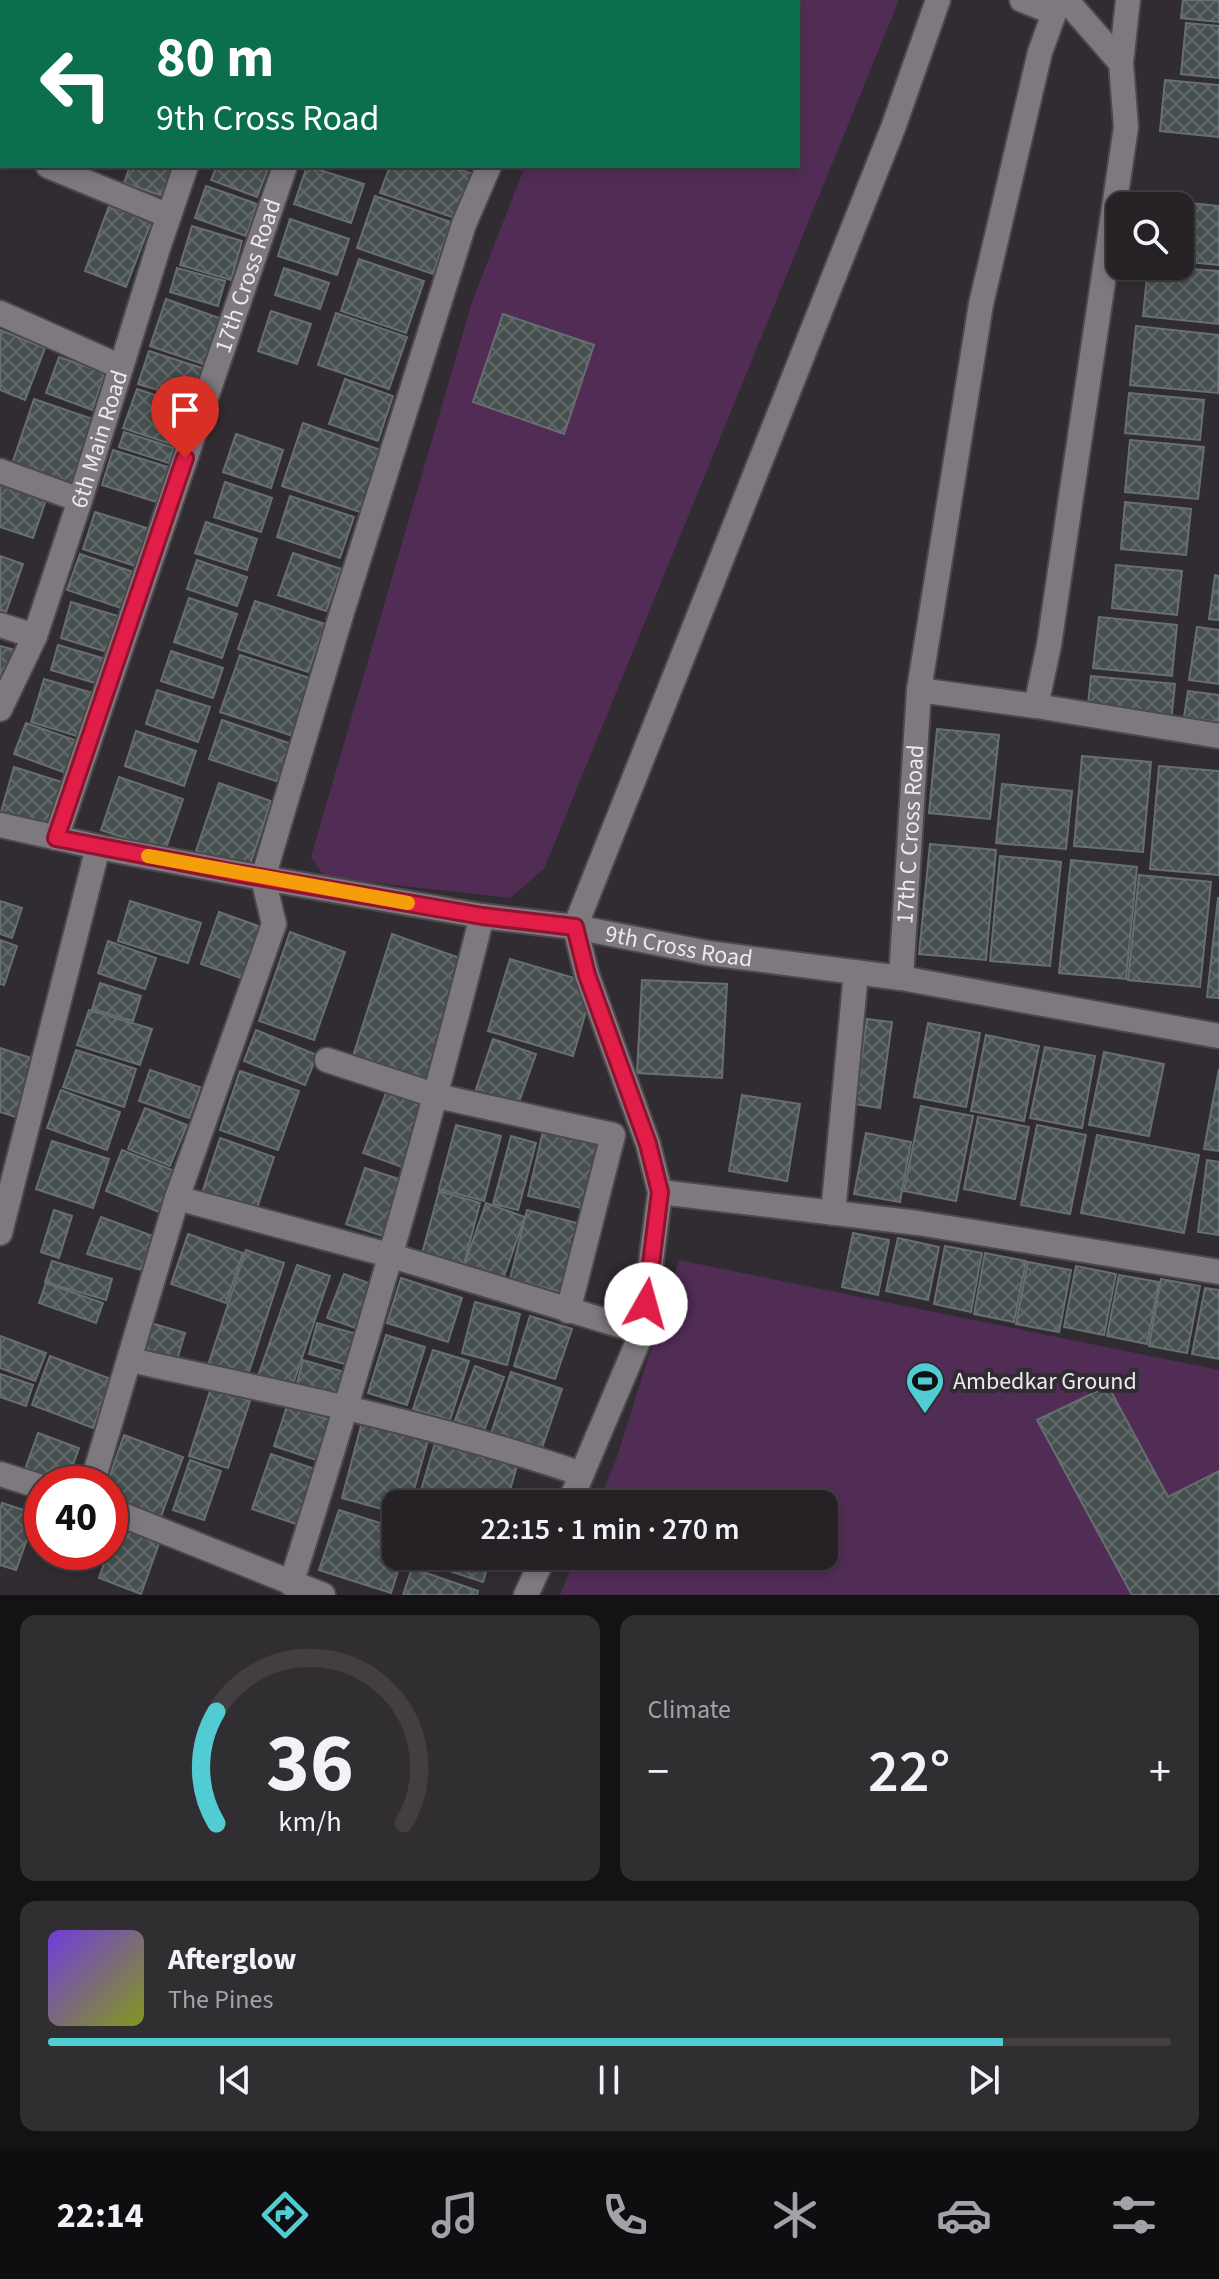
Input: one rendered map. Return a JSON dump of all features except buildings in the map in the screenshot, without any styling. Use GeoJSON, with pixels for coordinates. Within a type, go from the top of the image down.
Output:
{"type":"FeatureCollection","features":[{"type":"Feature","properties":{"kind":"street"},"geometry":{"type":"LineString","coordinates":[[575,1490],[642,1332],[660,1192],[648,1144],[587,975],[575,927],[881,157],[938,0]]}},
{"type":"Feature","properties":{"kind":"street"},"geometry":{"type":"LineString","coordinates":[[1022,0],[1060,4],[1121,63]]}},
{"type":"Feature","properties":{"kind":"street"},"geometry":{"type":"LineString","coordinates":[[1036,706],[1049,645],[1126,127],[1121,63],[1128,0]]}},
{"type":"Feature","properties":{"kind":"street","name":"17th C Cross Road"},"geometry":{"type":"LineString","coordinates":[[901,978],[919,690],[981,304],[1040,52],[1060,4]]}},
{"type":"Feature","properties":{"kind":"street"},"geometry":{"type":"LineString","coordinates":[[53,168],[169,216]]}},
{"type":"Feature","properties":{"kind":"street","name":"6th Main Road"},"geometry":{"type":"LineString","coordinates":[[0,709],[35,636],[185,168]]}},
{"type":"Feature","properties":{"kind":"street","name":"17th Cross Road"},"geometry":{"type":"LineString","coordinates":[[56,838],[284,168]]}},
{"type":"Feature","properties":{"kind":"street"},"geometry":{"type":"LineString","coordinates":[[98,1466],[177,1198],[274,924],[263,878],[342,612],[464,224],[488,168]]}},
{"type":"Feature","properties":{"kind":"street"},"geometry":{"type":"LineString","coordinates":[[0,313],[121,367]]}},
{"type":"Feature","properties":{"kind":"street"},"geometry":{"type":"LineString","coordinates":[[0,471],[80,500]]}},
{"type":"Feature","properties":{"kind":"street"},"geometry":{"type":"LineString","coordinates":[[0,625],[35,636]]}},
{"type":"Feature","properties":{"kind":"street"},"geometry":{"type":"LineString","coordinates":[[919,690],[1219,736]]}},
{"type":"Feature","properties":{"kind":"street","name":"9th Cross Road"},"geometry":{"type":"LineString","coordinates":[[0,825],[98,847],[482,916],[575,927],[708,953],[901,978],[1219,1036]]}},
{"type":"Feature","properties":{"kind":"street"},"geometry":{"type":"LineString","coordinates":[[0,1233],[98,847]]}},
{"type":"Feature","properties":{"kind":"street"},"geometry":{"type":"LineString","coordinates":[[291,1584],[347,1408],[437,1096],[482,916]]}},
{"type":"Feature","properties":{"kind":"street"},"geometry":{"type":"LineString","coordinates":[[833,1213],[856,973]]}},
{"type":"Feature","properties":{"kind":"street"},"geometry":{"type":"LineString","coordinates":[[327,1060],[437,1096],[613,1135],[568,1311]]}},
{"type":"Feature","properties":{"kind":"street"},"geometry":{"type":"LineString","coordinates":[[660,1192],[918,1223],[1219,1272]]}},
{"type":"Feature","properties":{"kind":"street"},"geometry":{"type":"LineString","coordinates":[[177,1198],[389,1255],[642,1332]]}},
{"type":"Feature","properties":{"kind":"street"},"geometry":{"type":"LineString","coordinates":[[130,1360],[347,1408],[521,1453],[582,1474]]}},
{"type":"Feature","properties":{"kind":"street"},"geometry":{"type":"LineString","coordinates":[[0,1474],[24,1481]]}},
{"type":"Feature","properties":{"kind":"street"},"geometry":{"type":"LineString","coordinates":[[128,1517],[323,1595]]}},
{"type":"Feature","properties":{"kind":"street"},"geometry":{"type":"LineString","coordinates":[[526,1595],[538,1570]]}},
{"type":"Feature","properties":{"kind":"shaded area"},"geometry":{"type":"Polygon","coordinates":[[[800,0],[899,0],[544,869],[510,898],[325,877],[311,857],[472,302],[524,168],[800,168],[800,0]]]}},
{"type":"Feature","properties":{"kind":"shaded area","name":"Ambedkar Ground"},"geometry":{"type":"Polygon","coordinates":[[[679,1260],[1219,1370],[1219,1595],[560,1595],[570,1570],[838,1570],[838,1490],[604,1490],[679,1260]]]}},
{"type":"Feature","properties":{"kind":"slow traffic"},"geometry":{"type":"LineString","coordinates":[[148,856],[408,903]]}},
{"type":"Feature","properties":{"kind":"place","name":"Ambedkar Ground"},"geometry":{"type":"Point","coordinates":[925,1415]}},
{"type":"Feature","properties":{"kind":"route"},"geometry":{"type":"LineString","coordinates":[[185,458],[56,838],[482,916],[575,927],[587,975],[648,1144],[660,1192],[646,1304]]}}]}
